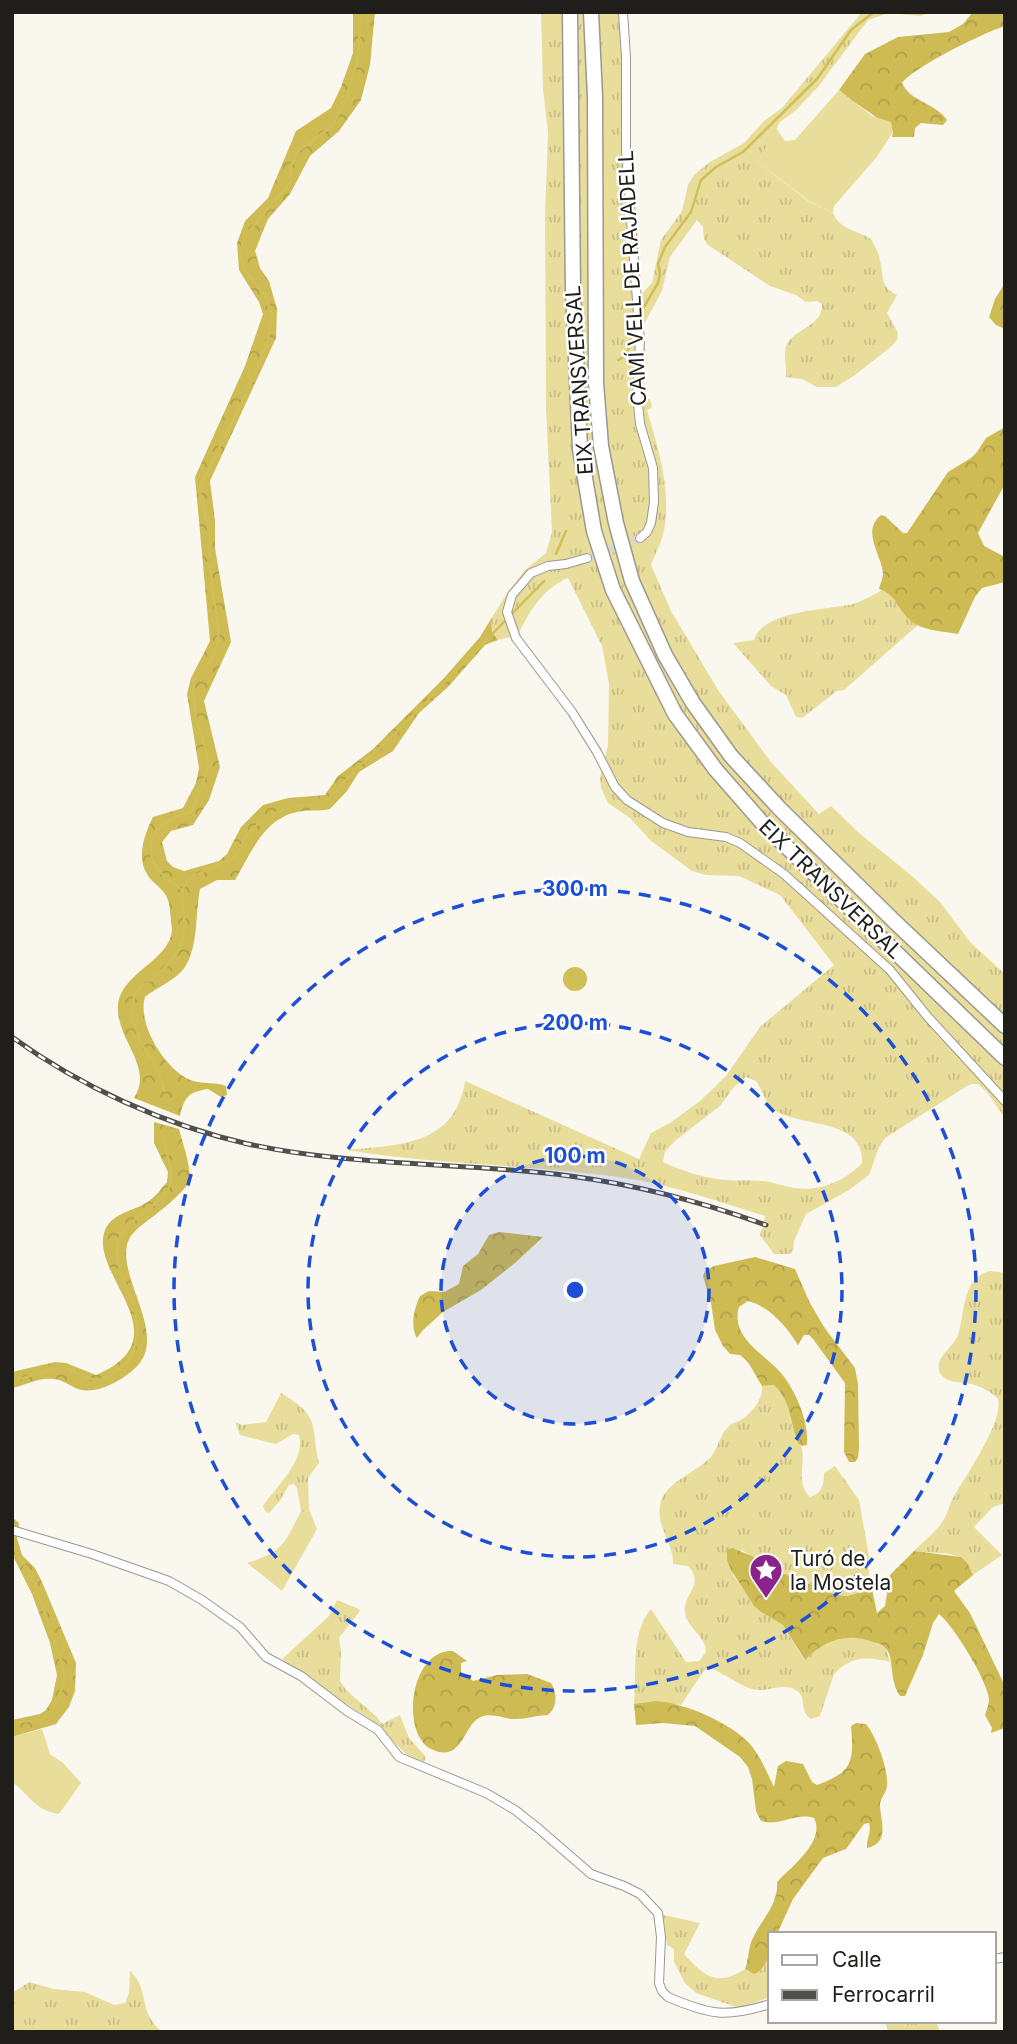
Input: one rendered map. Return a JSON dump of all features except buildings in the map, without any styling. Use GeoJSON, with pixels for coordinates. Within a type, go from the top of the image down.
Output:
{"type":"FeatureCollection","features":[{"type":"Feature","properties":{"kind":"highway","name":"EIX TRANSVERSAL"},"geometry":{"type":"LineString","coordinates":[[570,12],[573,291],[580,449],[594,531],[613,590],[675,714],[716,770],[765,826],[1005,1058]]}},
{"type":"Feature","properties":{"kind":"highway","name":"EIX TRANSVERSAL"},"geometry":{"type":"LineString","coordinates":[[591,12],[595,97],[596,383],[601,446],[616,523],[632,581],[659,642],[693,703],[731,756],[780,809],[1005,1026]]}},
{"type":"Feature","properties":{"kind":"highway"},"geometry":{"type":"LineString","coordinates":[[595,97],[600,12]]}},
{"type":"Feature","properties":{"kind":"street","name":"CAMÍ VELL DE RAJADELL"},"geometry":{"type":"LineString","coordinates":[[623,12],[626,151],[640,341],[638,407],[640,424],[653,468],[654,502],[651,523],[640,538]]}},
{"type":"Feature","properties":{"kind":"street"},"geometry":{"type":"LineString","coordinates":[[587,558],[548,566],[531,573],[512,595],[507,612],[516,638],[572,712],[617,791],[670,826],[688,832],[726,837],[740,843],[784,874],[890,970],[927,1016],[1005,1101]]}},
{"type":"Feature","properties":{"kind":"street"},"geometry":{"type":"LineString","coordinates":[[12,1530],[169,1581],[192,1594],[240,1627],[266,1657],[301,1676],[347,1711],[378,1730],[399,1757],[486,1793],[515,1810],[591,1874],[624,1885],[640,1894],[658,1913],[662,1937],[659,1983],[668,1997],[717,2014],[741,2014],[768,2005]]}},
{"type":"Feature","properties":{"kind":"green space"},"geometry":{"type":"Polygon","coordinates":[[[353,12],[375,12],[370,65],[361,100],[339,131],[310,156],[290,194],[268,219],[255,251],[260,268],[269,281],[277,309],[276,338],[210,481],[215,548],[231,642],[204,701],[220,767],[209,800],[193,825],[171,831],[162,842],[167,861],[173,867],[184,871],[219,861],[227,854],[241,827],[263,805],[288,798],[325,795],[338,776],[373,749],[444,678],[480,637],[491,619],[492,632],[498,640],[485,645],[448,687],[419,713],[393,751],[359,772],[347,791],[330,809],[297,812],[275,822],[259,839],[235,880],[217,880],[200,889],[194,943],[187,963],[178,975],[145,997],[144,1008],[145,1020],[154,1044],[170,1065],[193,1081],[226,1086],[227,1095],[221,1097],[208,1089],[192,1094],[183,1104],[180,1116],[134,1098],[139,1087],[138,1066],[124,1035],[118,1012],[123,989],[159,955],[172,934],[168,900],[149,877],[142,860],[145,838],[153,817],[183,808],[196,783],[199,768],[187,694],[191,678],[210,641],[195,477],[245,366],[263,314],[259,302],[239,270],[237,243],[245,221],[268,198],[296,131],[331,108],[353,53],[353,12]]]}},
{"type":"Feature","properties":{"kind":"green space"},"geometry":{"type":"Polygon","coordinates":[[[541,12],[628,12],[632,188],[641,295],[652,283],[661,240],[682,211],[688,185],[694,175],[710,162],[744,143],[764,121],[782,108],[862,12],[930,12],[921,16],[889,13],[868,20],[818,87],[780,122],[758,162],[808,201],[833,213],[844,226],[871,239],[879,255],[885,285],[897,295],[887,313],[898,333],[892,346],[836,387],[817,387],[802,379],[786,377],[786,347],[794,336],[818,318],[822,304],[817,301],[806,302],[796,295],[770,286],[708,245],[704,239],[703,227],[697,220],[670,257],[662,291],[642,328],[647,359],[643,399],[650,399],[652,407],[647,410],[662,466],[666,495],[664,529],[651,565],[671,611],[718,690],[770,761],[819,814],[831,806],[859,833],[912,876],[939,901],[971,943],[1005,974],[1005,1118],[978,1084],[967,1086],[885,1138],[869,1175],[849,1190],[806,1214],[794,1241],[793,1251],[789,1254],[774,1254],[760,1235],[765,1216],[653,1183],[565,1171],[346,1150],[404,1143],[437,1130],[450,1118],[459,1102],[465,1081],[639,1159],[651,1133],[700,1101],[726,1076],[760,1027],[834,965],[780,895],[739,876],[706,875],[692,871],[651,841],[630,818],[608,803],[601,788],[600,777],[608,745],[609,683],[602,646],[568,578],[544,594],[532,609],[518,635],[498,640],[492,632],[491,619],[525,570],[546,553],[552,532],[546,409],[545,215],[548,132],[543,89],[541,12]],[[746,1077],[733,1088],[720,1106],[676,1140],[665,1152],[663,1162],[709,1178],[763,1181],[804,1189],[822,1187],[840,1180],[862,1163],[860,1148],[853,1138],[842,1131],[784,1115],[773,1109],[756,1081],[746,1077]]]}},
{"type":"Feature","properties":{"kind":"green space"},"geometry":{"type":"Polygon","coordinates":[[[973,12],[1005,12],[1005,26],[967,42],[920,68],[902,83],[911,94],[942,114],[947,120],[943,125],[921,123],[915,128],[914,137],[892,137],[893,132],[888,126],[839,90],[865,54],[898,37],[949,32],[963,24],[973,12]]]}},
{"type":"Feature","properties":{"kind":"green space"},"geometry":{"type":"Polygon","coordinates":[[[839,90],[872,116],[891,122],[893,132],[876,158],[834,206],[833,213],[809,201],[758,162],[776,128],[785,141],[795,140],[839,90]]]}},
{"type":"Feature","properties":{"kind":"green space"},"geometry":{"type":"Polygon","coordinates":[[[1005,283],[1005,329],[996,325],[989,317],[995,299],[1005,283]]]}},
{"type":"Feature","properties":{"kind":"green space"},"geometry":{"type":"Polygon","coordinates":[[[1005,427],[1005,484],[978,533],[984,546],[1005,557],[1005,582],[982,588],[958,634],[915,624],[890,595],[879,589],[883,573],[872,535],[875,521],[881,515],[885,516],[903,533],[907,533],[948,472],[971,458],[986,438],[1005,427]]]}},
{"type":"Feature","properties":{"kind":"green space"},"geometry":{"type":"Polygon","coordinates":[[[882,590],[918,625],[844,690],[837,691],[802,718],[796,717],[786,695],[771,686],[733,643],[754,640],[760,630],[782,617],[853,604],[882,590]]]}},
{"type":"Feature","properties":{"kind":"green space"},"geometry":{"type":"Polygon","coordinates":[[[154,1122],[179,1129],[190,1176],[182,1191],[137,1229],[127,1245],[130,1276],[146,1328],[147,1344],[143,1358],[132,1371],[99,1389],[78,1389],[54,1379],[38,1380],[12,1388],[12,1372],[55,1362],[66,1363],[96,1375],[122,1359],[133,1341],[133,1322],[107,1262],[103,1243],[107,1226],[111,1222],[119,1215],[148,1202],[167,1182],[168,1172],[154,1143],[154,1122]]]}},
{"type":"Feature","properties":{"kind":"green space"},"geometry":{"type":"Polygon","coordinates":[[[499,1232],[543,1237],[481,1290],[443,1312],[417,1338],[414,1317],[420,1296],[429,1291],[444,1292],[459,1284],[463,1266],[478,1254],[489,1235],[499,1232]]]}},
{"type":"Feature","properties":{"kind":"green space"},"geometry":{"type":"Polygon","coordinates":[[[755,1257],[795,1269],[824,1327],[855,1368],[858,1384],[859,1448],[855,1462],[849,1462],[844,1452],[845,1383],[809,1335],[804,1335],[798,1345],[783,1324],[763,1307],[748,1301],[739,1307],[738,1318],[744,1336],[787,1380],[796,1398],[804,1417],[807,1436],[807,1445],[802,1446],[798,1443],[780,1391],[774,1385],[762,1386],[748,1362],[740,1355],[730,1354],[715,1330],[703,1276],[705,1271],[714,1266],[755,1257]]]}},
{"type":"Feature","properties":{"kind":"green space"},"geometry":{"type":"Polygon","coordinates":[[[990,1271],[1005,1273],[1005,1503],[993,1507],[974,1527],[1002,1555],[973,1575],[962,1559],[955,1556],[914,1551],[944,1519],[995,1421],[998,1399],[975,1385],[943,1377],[939,1368],[939,1362],[958,1335],[969,1288],[981,1275],[990,1271]]]}},
{"type":"Feature","properties":{"kind":"green space"},"geometry":{"type":"Polygon","coordinates":[[[774,1385],[786,1402],[801,1447],[802,1480],[806,1492],[810,1497],[820,1491],[824,1473],[835,1466],[859,1500],[872,1589],[847,1596],[836,1595],[770,1568],[742,1550],[733,1575],[757,1609],[783,1625],[804,1660],[833,1641],[853,1637],[864,1638],[886,1648],[890,1662],[860,1659],[840,1668],[834,1674],[820,1716],[811,1719],[805,1713],[802,1697],[792,1688],[753,1689],[712,1669],[703,1672],[681,1705],[655,1701],[634,1704],[637,1642],[644,1619],[651,1609],[686,1662],[699,1661],[706,1652],[703,1641],[686,1618],[685,1606],[695,1579],[688,1566],[673,1564],[671,1549],[660,1518],[664,1494],[710,1458],[729,1426],[752,1411],[761,1396],[762,1386],[774,1385]]]}},
{"type":"Feature","properties":{"kind":"green space"},"geometry":{"type":"Polygon","coordinates":[[[281,1393],[303,1409],[314,1430],[319,1463],[308,1478],[309,1509],[306,1513],[301,1511],[294,1484],[289,1485],[269,1513],[263,1506],[294,1464],[300,1445],[299,1435],[293,1434],[276,1444],[271,1443],[240,1435],[235,1422],[242,1425],[266,1422],[281,1393]]]}},
{"type":"Feature","properties":{"kind":"green space"},"geometry":{"type":"Polygon","coordinates":[[[309,1509],[317,1529],[282,1591],[247,1563],[282,1545],[301,1511],[306,1513],[309,1509]]]}},
{"type":"Feature","properties":{"kind":"green space"},"geometry":{"type":"Polygon","coordinates":[[[12,1517],[19,1523],[17,1538],[22,1555],[35,1568],[42,1582],[76,1663],[75,1691],[69,1707],[56,1724],[12,1737],[12,1720],[40,1714],[46,1710],[52,1700],[57,1675],[50,1643],[32,1594],[12,1554],[12,1517]]]}},
{"type":"Feature","properties":{"kind":"green space"},"geometry":{"type":"Polygon","coordinates":[[[732,1548],[752,1556],[770,1568],[836,1595],[847,1596],[872,1589],[877,1613],[885,1606],[890,1575],[914,1551],[961,1557],[973,1575],[954,1591],[970,1613],[1005,1686],[1005,1728],[991,1733],[992,1728],[985,1715],[989,1699],[987,1690],[961,1641],[939,1614],[905,1696],[900,1696],[894,1683],[889,1654],[886,1648],[879,1644],[863,1639],[845,1638],[828,1643],[805,1660],[783,1625],[754,1606],[727,1560],[727,1550],[732,1548]]]}},
{"type":"Feature","properties":{"kind":"green space"},"geometry":{"type":"Polygon","coordinates":[[[337,1600],[360,1611],[339,1638],[340,1681],[382,1724],[400,1715],[409,1738],[426,1757],[423,1764],[406,1754],[370,1719],[282,1659],[329,1616],[337,1600]]]}},
{"type":"Feature","properties":{"kind":"green space"},"geometry":{"type":"Polygon","coordinates":[[[453,1651],[467,1661],[461,1663],[461,1672],[473,1681],[497,1675],[527,1674],[551,1683],[555,1695],[554,1708],[548,1715],[524,1718],[485,1716],[475,1721],[454,1749],[440,1752],[431,1749],[421,1740],[415,1727],[414,1693],[427,1663],[438,1654],[453,1651]]]}},
{"type":"Feature","properties":{"kind":"green space"},"geometry":{"type":"Polygon","coordinates":[[[666,1702],[719,1721],[750,1744],[774,1787],[778,1766],[786,1761],[803,1764],[812,1782],[817,1785],[838,1775],[849,1764],[852,1749],[851,1726],[856,1723],[866,1724],[874,1736],[887,1779],[880,1804],[883,1831],[879,1841],[867,1848],[870,1826],[869,1823],[864,1824],[846,1849],[823,1858],[793,1899],[778,1932],[768,1932],[766,1962],[754,1974],[745,1969],[752,1940],[772,1905],[777,1882],[811,1844],[815,1836],[814,1818],[761,1821],[756,1811],[752,1779],[748,1767],[740,1757],[695,1726],[663,1723],[636,1725],[634,1704],[666,1702]]]}},
{"type":"Feature","properties":{"kind":"green space"},"geometry":{"type":"Polygon","coordinates":[[[42,1729],[50,1754],[63,1763],[81,1783],[59,1814],[38,1806],[12,1782],[12,1737],[42,1729]]]}},
{"type":"Feature","properties":{"kind":"green space"},"geometry":{"type":"Polygon","coordinates":[[[663,1915],[700,1923],[684,1954],[698,1969],[712,1977],[727,1977],[745,1969],[749,1972],[763,1969],[768,1957],[768,1998],[739,2008],[696,1993],[685,1983],[674,1962],[674,1949],[667,1945],[663,1915]]]}},
{"type":"Feature","properties":{"kind":"green space"},"geometry":{"type":"Polygon","coordinates":[[[130,1971],[140,1985],[149,2016],[162,2032],[12,2032],[12,1993],[29,1982],[54,1989],[85,1992],[114,2005],[125,2003],[129,1993],[130,1971]]]}},
{"type":"Feature","properties":{"kind":"green space"},"geometry":{"type":"Polygon","coordinates":[[[886,2023],[937,2023],[940,2032],[888,2032],[886,2023]]]}},
{"type":"Feature","properties":{"kind":"shaded area"},"geometry":{"type":"Polygon","coordinates":[[[575,967],[584,970],[587,979],[584,988],[575,991],[566,988],[563,979],[566,970],[575,967]]]}},
{"type":"Feature","properties":{"kind":"waterway"},"geometry":{"type":"LineString","coordinates":[[210,555],[210,538],[199,488],[247,392],[267,343],[272,315],[265,295],[244,270],[240,255],[244,237],[290,183],[291,166],[298,151],[332,126],[345,103],[358,59],[361,12]]}},
{"type":"Feature","properties":{"kind":"waterway"},"geometry":{"type":"LineString","coordinates":[[641,312],[658,283],[658,264],[665,247],[691,212],[701,180],[716,167],[743,152],[817,79],[851,30],[874,12]]}},
{"type":"Feature","properties":{"kind":"waterway"},"geometry":{"type":"LineString","coordinates":[[618,360],[626,356],[636,325]]}},
{"type":"Feature","properties":{"kind":"waterway"},"geometry":{"type":"LineString","coordinates":[[556,554],[566,531]]}},
{"type":"Feature","properties":{"kind":"waterway"},"geometry":{"type":"LineString","coordinates":[[183,891],[157,868],[150,846],[152,838],[163,825],[191,812],[201,791],[208,766],[195,713],[193,682],[209,663],[217,646],[218,624],[210,565]]}},
{"type":"Feature","properties":{"kind":"waterway"},"geometry":{"type":"LineString","coordinates":[[455,672],[544,581]]}},
{"type":"Feature","properties":{"kind":"waterway"},"geometry":{"type":"LineString","coordinates":[[165,1091],[158,1070],[141,1043],[131,1015],[135,993],[171,961],[182,943],[182,896],[185,884],[237,856],[245,837],[258,824],[285,808],[322,803],[331,796],[449,678]]}},
{"type":"Feature","properties":{"kind":"waterway"},"geometry":{"type":"LineString","coordinates":[[12,1381],[63,1368],[99,1380],[109,1376],[130,1358],[135,1345],[136,1314],[119,1267],[118,1243],[128,1225],[168,1189],[171,1175],[164,1138]]}},
{"type":"Feature","properties":{"kind":"waterway"},"geometry":{"type":"LineString","coordinates":[[12,1543],[35,1584],[62,1663],[65,1680],[57,1702],[44,1719],[12,1723]]}},
{"type":"Feature","properties":{"kind":"tunnel"},"geometry":{"type":"LineString","coordinates":[[587,558],[640,538]]}},
{"type":"Feature","properties":{"kind":"railway"},"geometry":{"type":"LineString","coordinates":[[12,1037],[66,1072],[125,1102],[186,1126],[248,1144],[368,1161],[570,1176],[670,1195],[766,1225]]}},
{"type":"Feature","properties":{"kind":"place","name":"Turó de la Mostela"},"geometry":{"type":"Point","coordinates":[766,1600]}}]}
